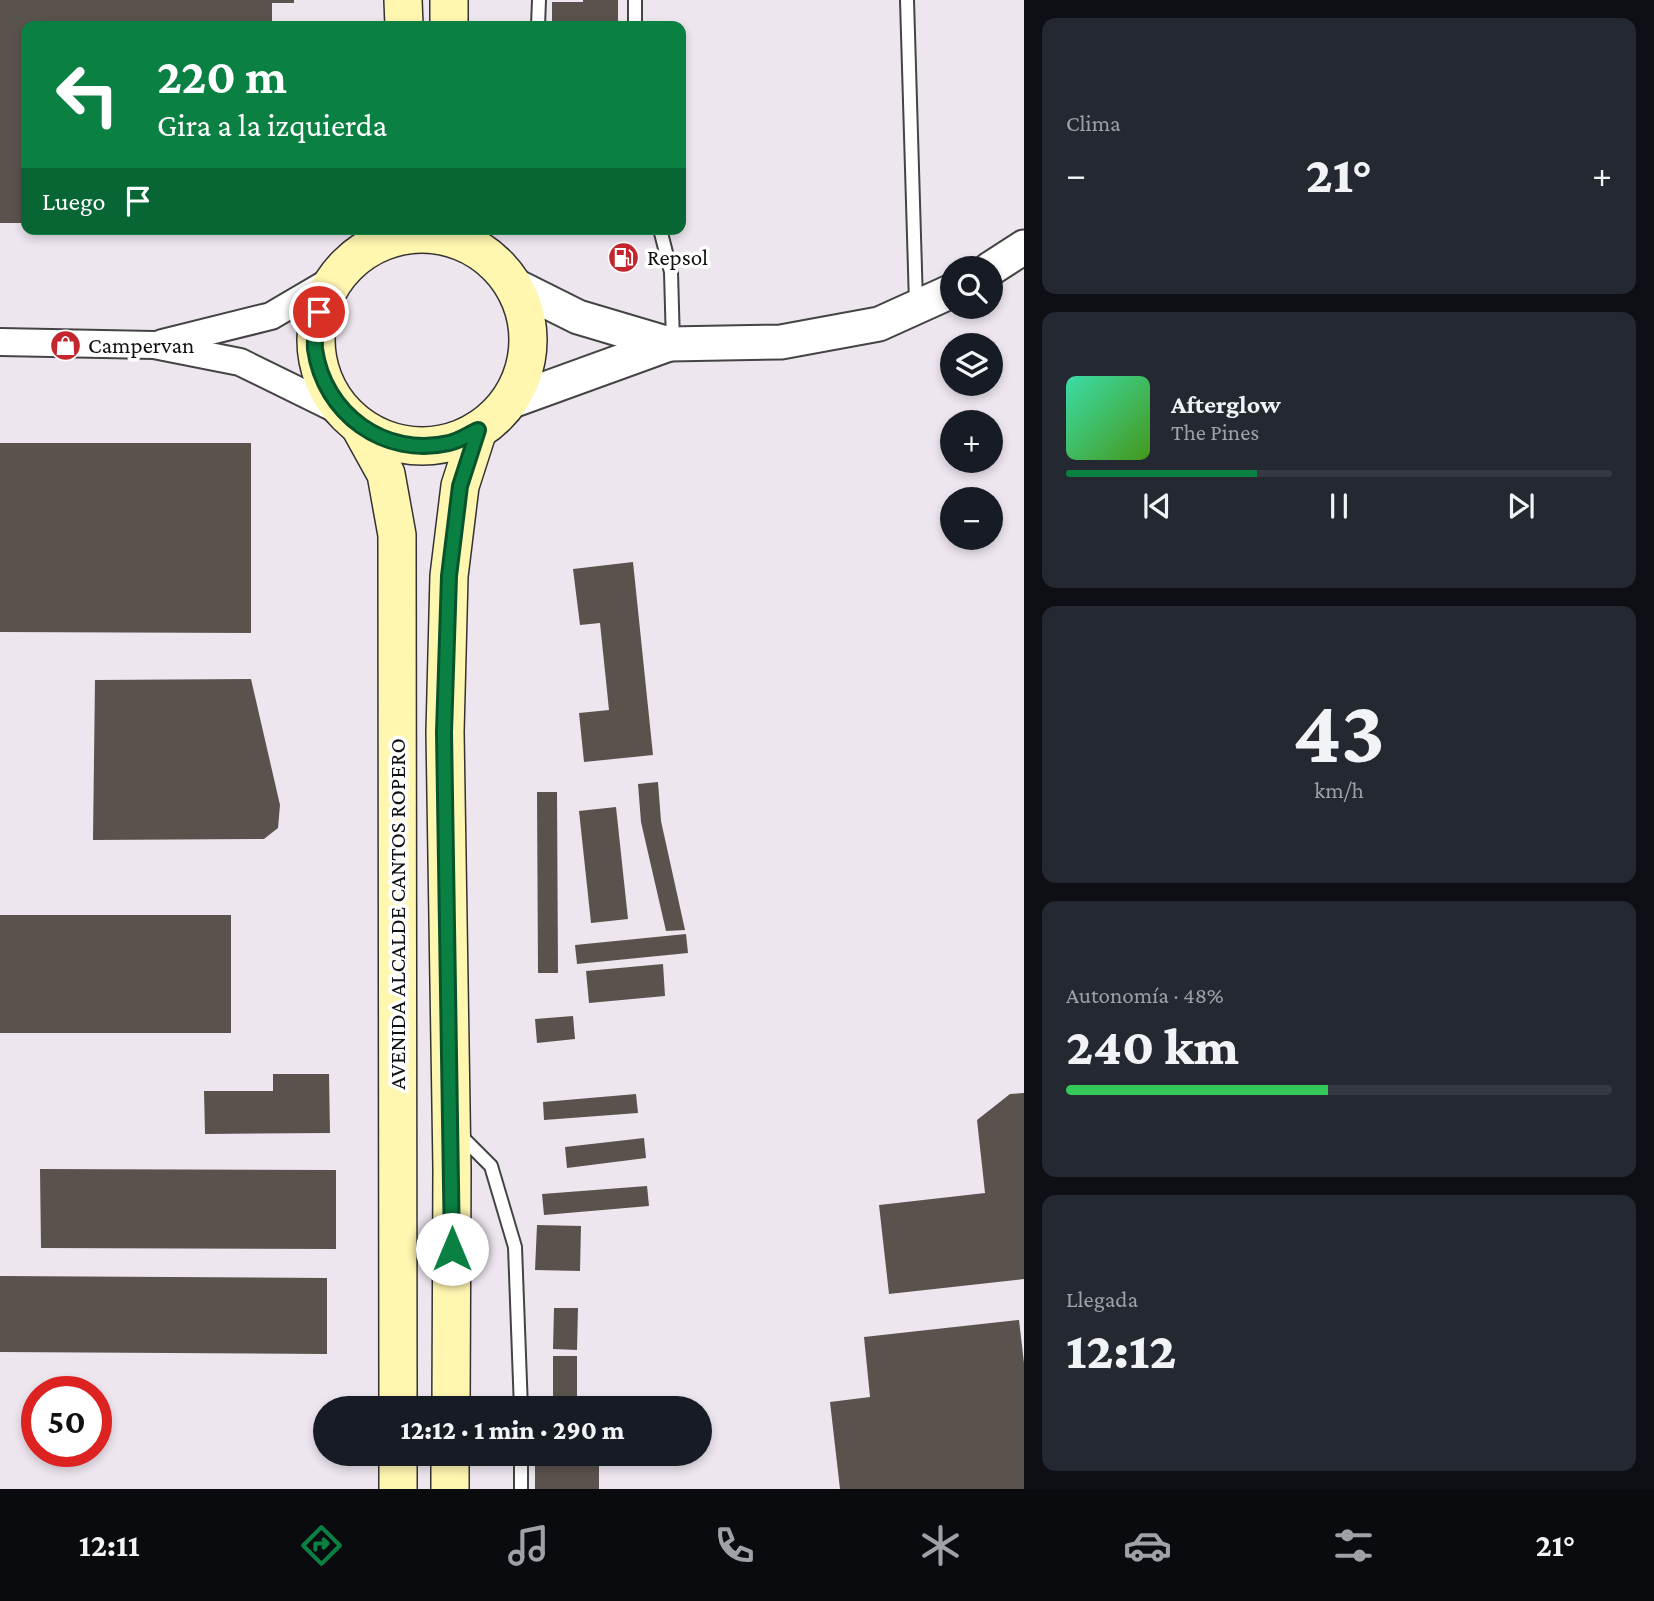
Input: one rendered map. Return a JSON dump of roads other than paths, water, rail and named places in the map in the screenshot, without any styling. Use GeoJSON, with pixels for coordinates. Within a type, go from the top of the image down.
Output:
{"type":"FeatureCollection","features":[{"type":"Feature","properties":{"kind":"main road"},"geometry":{"type":"LineString","coordinates":[[403,0],[404,21]]}},
{"type":"Feature","properties":{"kind":"main road"},"geometry":{"type":"LineString","coordinates":[[449,0],[449,21]]}},
{"type":"Feature","properties":{"kind":"main road"},"geometry":{"type":"LineString","coordinates":[[417,235],[368,240],[334,279],[319,312],[315,348],[324,383],[352,420],[388,441],[419,447],[450,443],[478,430],[495,418],[509,402],[523,374],[528,343],[524,312],[512,284],[499,267],[475,241],[430,235]]}},
{"type":"Feature","properties":{"kind":"main road","name":"AVENIDA ALCALDE CANTOS ROPERO"},"geometry":{"type":"LineString","coordinates":[[352,420],[386,474],[397,535],[398,1396]]}},
{"type":"Feature","properties":{"kind":"main road","name":"AVENIDA ALCALDE CANTOS ROPERO"},"geometry":{"type":"LineString","coordinates":[[451,1396],[451,1126],[444,732],[449,576],[460,486],[478,430]]}},
{"type":"Feature","properties":{"kind":"main road"},"geometry":{"type":"LineString","coordinates":[[398,1466],[398,1489]]}},
{"type":"Feature","properties":{"kind":"main road"},"geometry":{"type":"LineString","coordinates":[[450,1466],[450,1489]]}},
{"type":"Feature","properties":{"kind":"street"},"geometry":{"type":"LineString","coordinates":[[1003,261],[1024,247]]}},
{"type":"Feature","properties":{"kind":"street"},"geometry":{"type":"LineString","coordinates":[[154,345],[271,316],[334,279]]}},
{"type":"Feature","properties":{"kind":"street"},"geometry":{"type":"LineString","coordinates":[[512,284],[578,317],[671,344],[781,342],[879,324],[940,296]]}},
{"type":"Feature","properties":{"kind":"street"},"geometry":{"type":"LineString","coordinates":[[0,342],[154,345],[240,362],[352,420]]}},
{"type":"Feature","properties":{"kind":"street"},"geometry":{"type":"LineString","coordinates":[[509,402],[671,344]]}},
{"type":"Feature","properties":{"kind":"lane"},"geometry":{"type":"LineString","coordinates":[[538,21],[539,0]]}},
{"type":"Feature","properties":{"kind":"lane"},"geometry":{"type":"LineString","coordinates":[[635,0],[635,21]]}},
{"type":"Feature","properties":{"kind":"lane"},"geometry":{"type":"LineString","coordinates":[[907,0],[916,307]]}},
{"type":"Feature","properties":{"kind":"lane"},"geometry":{"type":"LineString","coordinates":[[661,235],[671,272],[671,344]]}},
{"type":"Feature","properties":{"kind":"lane"},"geometry":{"type":"LineString","coordinates":[[451,1126],[491,1166],[515,1247],[520,1396]]}},
{"type":"Feature","properties":{"kind":"lane"},"geometry":{"type":"LineString","coordinates":[[521,1466],[521,1489]]}},
{"type":"Feature","properties":{"kind":"place","name":"Repsol"},"geometry":{"type":"Point","coordinates":[624,257]}},
{"type":"Feature","properties":{"kind":"place","name":"Campervan"},"geometry":{"type":"Point","coordinates":[65,345]}}]}
